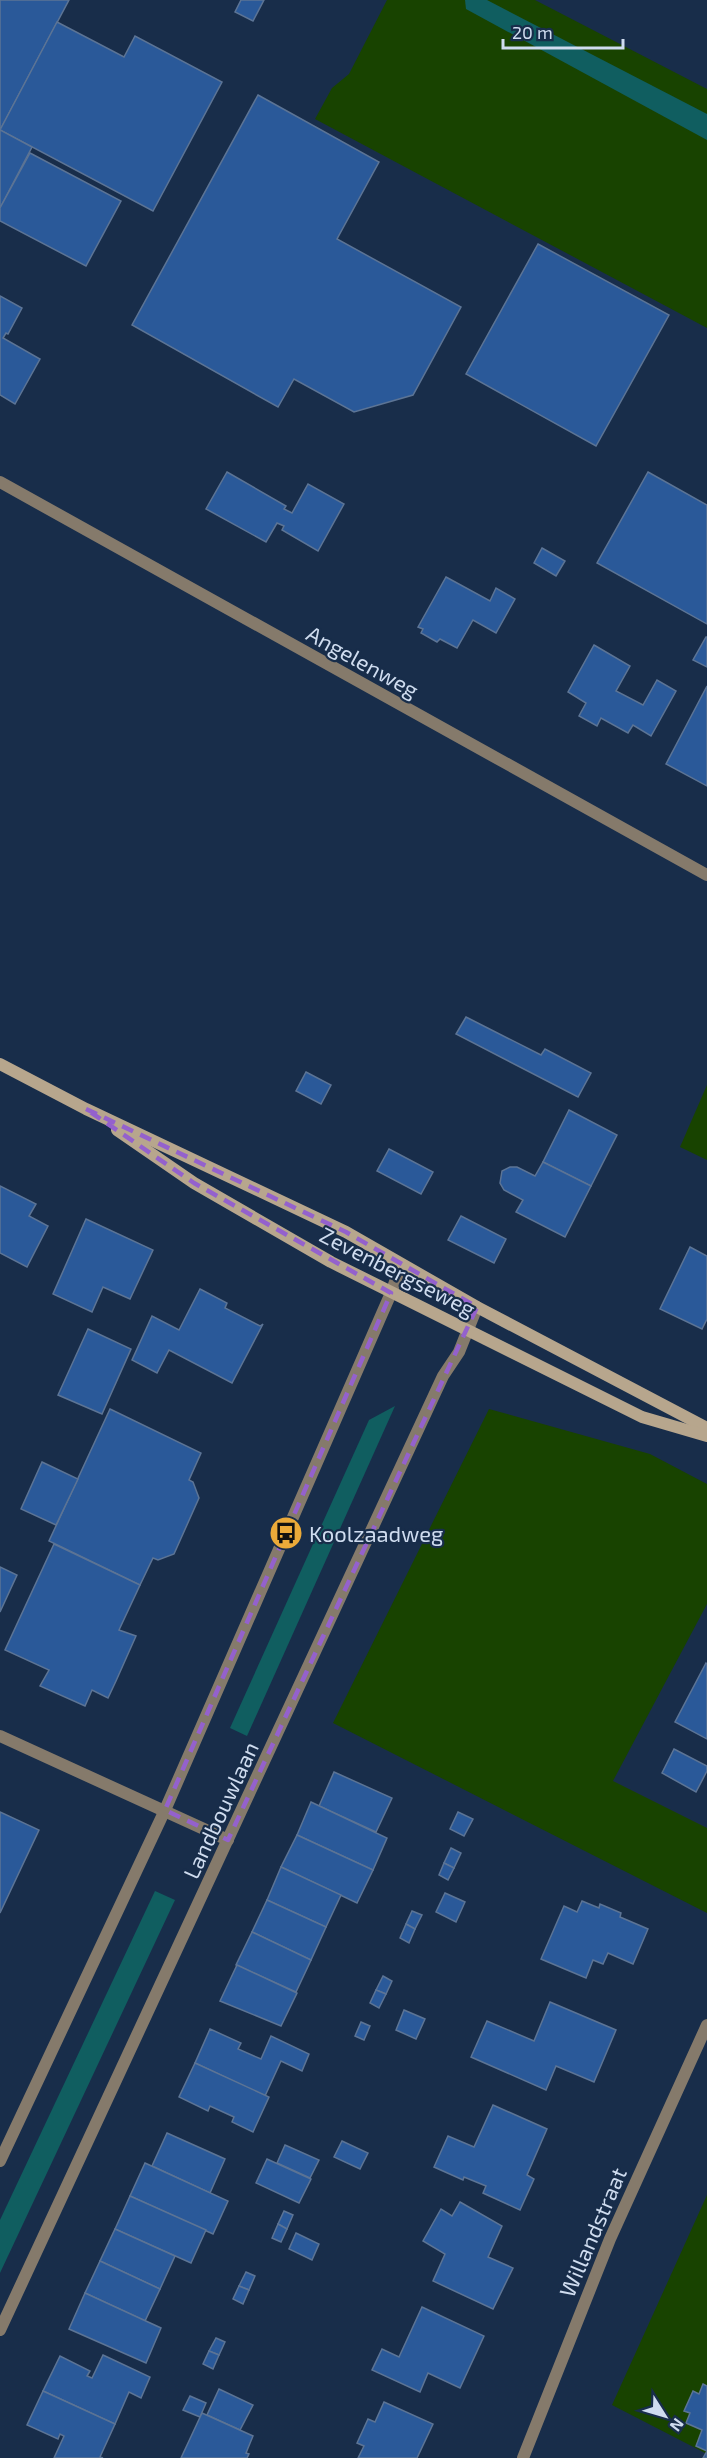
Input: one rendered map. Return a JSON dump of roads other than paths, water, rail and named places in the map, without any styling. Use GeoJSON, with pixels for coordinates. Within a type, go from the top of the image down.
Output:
{"type":"FeatureCollection","features":[{"type":"Feature","properties":{"kind":"street","name":"Angelenweg"},"geometry":{"type":"LineString","coordinates":[[0,482],[707,875]]}},
{"type":"Feature","properties":{"kind":"street","name":"Zevenbergseweg"},"geometry":{"type":"LineString","coordinates":[[0,1064],[86,1109],[346,1232],[477,1307],[707,1428]]}},
{"type":"Feature","properties":{"kind":"street","name":"Zevenbergseweg"},"geometry":{"type":"LineString","coordinates":[[86,1109],[194,1183],[331,1262],[642,1417],[707,1436]]}},
{"type":"Feature","properties":{"kind":"street"},"geometry":{"type":"LineString","coordinates":[[0,2161],[165,1810],[391,1293],[401,1265]]}},
{"type":"Feature","properties":{"kind":"street","name":"Landbouwlaan"},"geometry":{"type":"LineString","coordinates":[[0,2330],[443,1376],[459,1352],[477,1307]]}},
{"type":"Feature","properties":{"kind":"street"},"geometry":{"type":"LineString","coordinates":[[0,1736],[228,1840]]}},
{"type":"Feature","properties":{"kind":"street","name":"Willandstraat"},"geometry":{"type":"LineString","coordinates":[[523,2458],[610,2239],[707,2025]]}},
{"type":"Feature","properties":{"kind":"place","name":"Koolzaadweg"},"geometry":{"type":"Point","coordinates":[286,1533]}}]}
